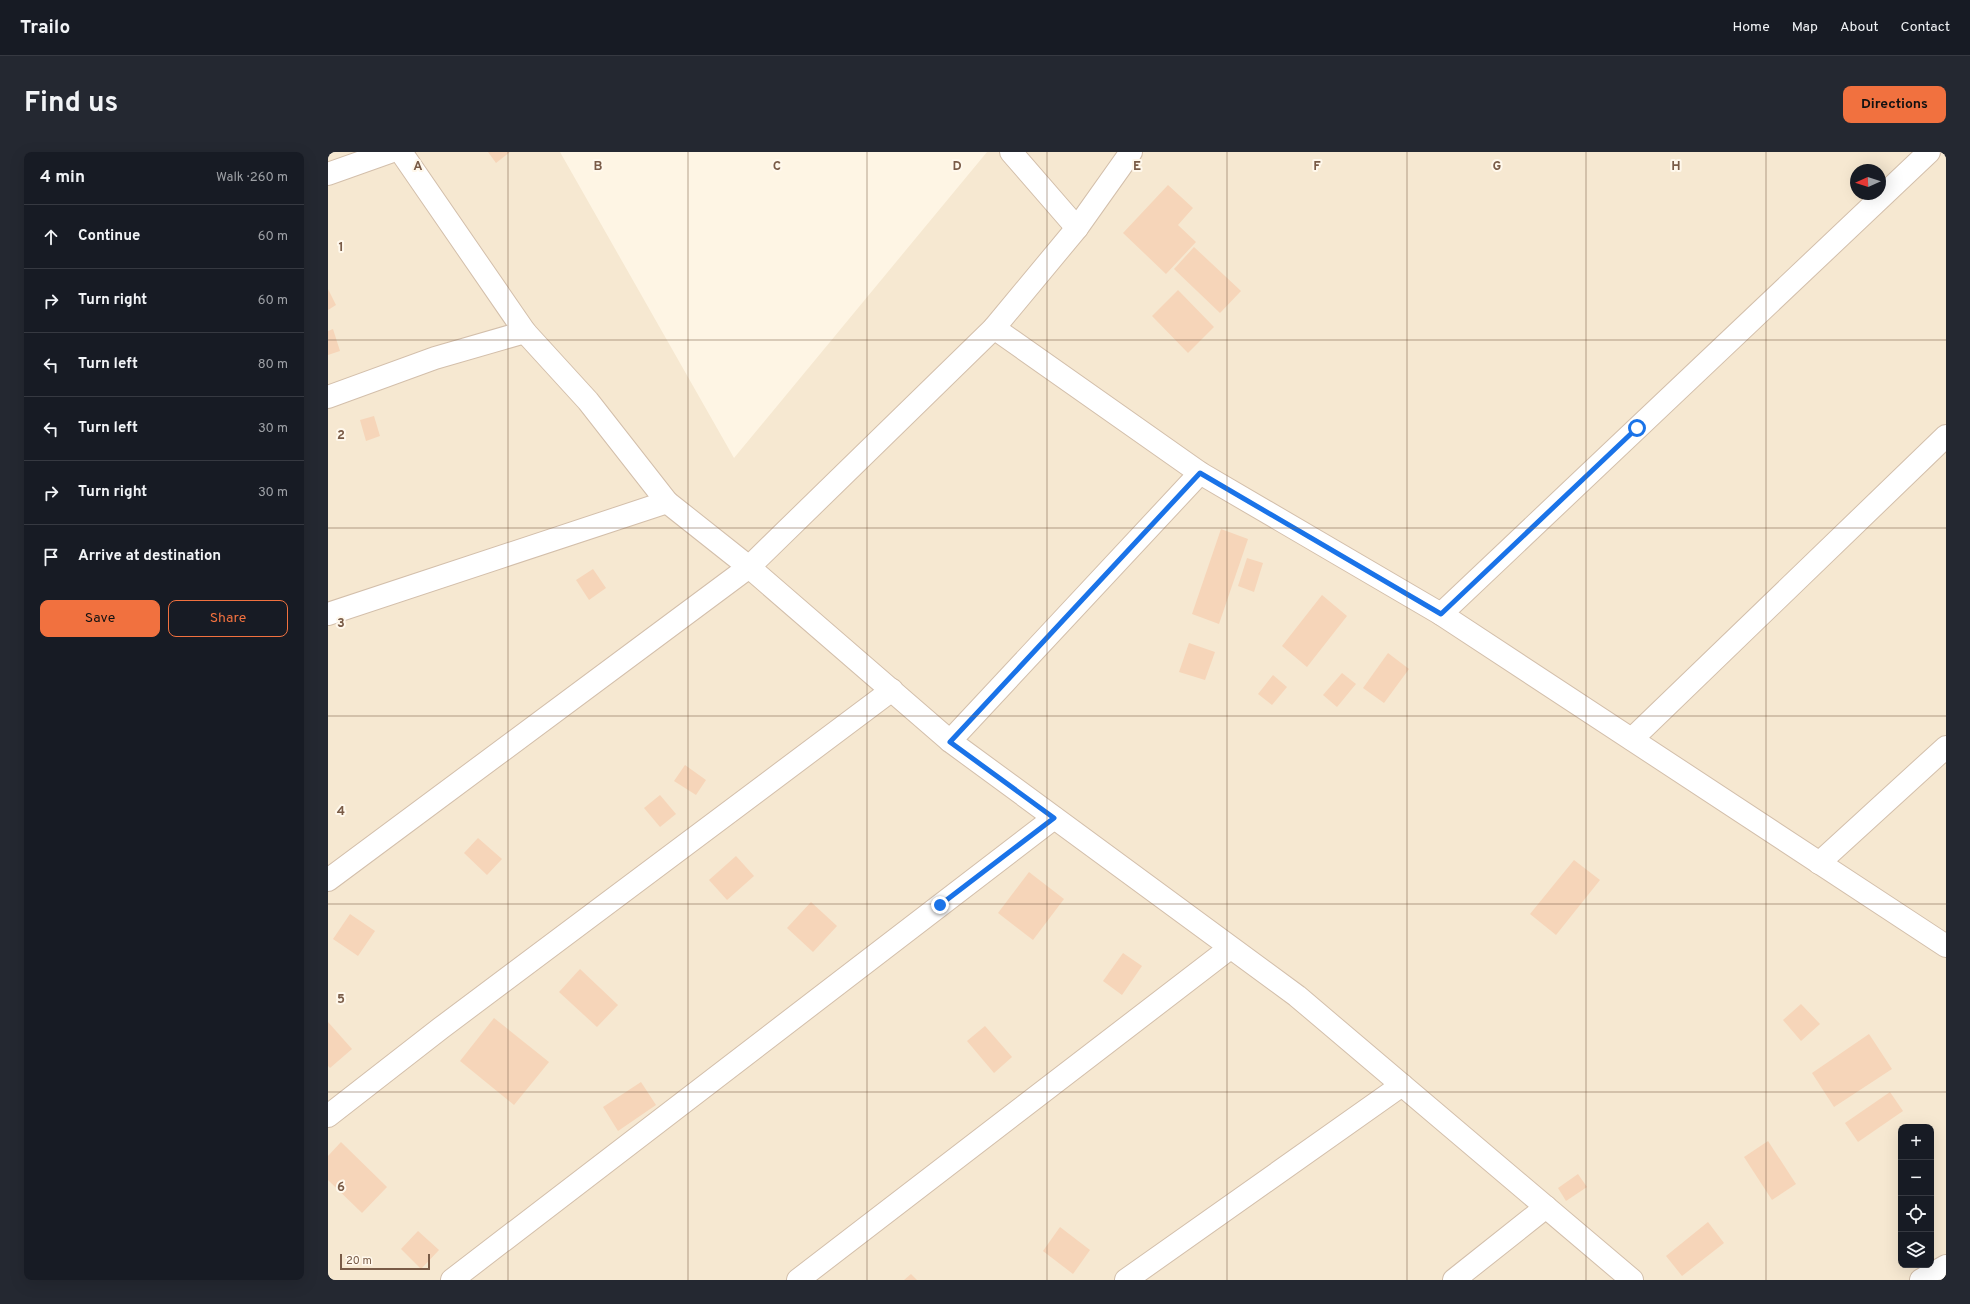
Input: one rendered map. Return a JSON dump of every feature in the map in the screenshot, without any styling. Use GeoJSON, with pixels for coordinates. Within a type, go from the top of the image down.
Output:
{"type":"FeatureCollection","features":[{"type":"Feature","properties":{"kind":"street"},"geometry":{"type":"LineString","coordinates":[[328,174],[390,152]]}},
{"type":"Feature","properties":{"kind":"street"},"geometry":{"type":"LineString","coordinates":[[401,152],[525,332],[588,401],[667,502],[749,567],[950,742],[1297,996],[1632,1280]]}},
{"type":"Feature","properties":{"kind":"street"},"geometry":{"type":"LineString","coordinates":[[1011,152],[1077,228]]}},
{"type":"Feature","properties":{"kind":"street"},"geometry":{"type":"LineString","coordinates":[[328,880],[749,567],[994,328],[1077,228],[1131,152]]}},
{"type":"Feature","properties":{"kind":"street"},"geometry":{"type":"LineString","coordinates":[[1441,614],[1927,153]]}},
{"type":"Feature","properties":{"kind":"street"},"geometry":{"type":"LineString","coordinates":[[994,328],[1200,473],[1441,614],[1946,946]]}},
{"type":"Feature","properties":{"kind":"street"},"geometry":{"type":"LineString","coordinates":[[328,397],[435,358],[525,332]]}},
{"type":"Feature","properties":{"kind":"street"},"geometry":{"type":"LineString","coordinates":[[1632,740],[1946,436]]}},
{"type":"Feature","properties":{"kind":"street"},"geometry":{"type":"LineString","coordinates":[[950,742],[1200,473]]}},
{"type":"Feature","properties":{"kind":"street"},"geometry":{"type":"LineString","coordinates":[[328,614],[667,502]]}},
{"type":"Feature","properties":{"kind":"street"},"geometry":{"type":"LineString","coordinates":[[328,1116],[441,1028],[892,690]]}},
{"type":"Feature","properties":{"kind":"street"},"geometry":{"type":"LineString","coordinates":[[1819,863],[1946,747]]}},
{"type":"Feature","properties":{"kind":"street"},"geometry":{"type":"LineString","coordinates":[[452,1280],[1054,818]]}},
{"type":"Feature","properties":{"kind":"street"},"geometry":{"type":"LineString","coordinates":[[798,1280],[1230,948]]}},
{"type":"Feature","properties":{"kind":"street"},"geometry":{"type":"LineString","coordinates":[[1126,1280],[1402,1085]]}},
{"type":"Feature","properties":{"kind":"street"},"geometry":{"type":"LineString","coordinates":[[1454,1280],[1546,1207]]}},
{"type":"Feature","properties":{"kind":"street"},"geometry":{"type":"LineString","coordinates":[[1921,1280],[1946,1266]]}},
{"type":"Feature","properties":{"kind":"shaded area"},"geometry":{"type":"Polygon","coordinates":[[[328,152],[560,152],[734,458],[987,152],[1946,152],[1946,1280],[328,1280],[328,152]]]}},
{"type":"Feature","properties":{"kind":"building"},"geometry":{"type":"Polygon","coordinates":[[[488,152],[510,152],[496,163],[488,152]]]}},
{"type":"Feature","properties":{"kind":"building"},"geometry":{"type":"Polygon","coordinates":[[[1168,185],[1193,208],[1178,225],[1196,242],[1166,274],[1123,233],[1168,185]]]}},
{"type":"Feature","properties":{"kind":"building"},"geometry":{"type":"Polygon","coordinates":[[[1194,247],[1241,291],[1220,313],[1174,269],[1194,247]]]}},
{"type":"Feature","properties":{"kind":"building"},"geometry":{"type":"Polygon","coordinates":[[[328,289],[336,305],[328,310],[328,289]]]}},
{"type":"Feature","properties":{"kind":"building"},"geometry":{"type":"Polygon","coordinates":[[[1178,290],[1214,327],[1188,353],[1152,316],[1178,290]]]}},
{"type":"Feature","properties":{"kind":"building"},"geometry":{"type":"Polygon","coordinates":[[[333,329],[340,351],[328,355],[328,331],[333,329]]]}},
{"type":"Feature","properties":{"kind":"building"},"geometry":{"type":"Polygon","coordinates":[[[374,416],[380,436],[366,441],[360,420],[374,416]]]}},
{"type":"Feature","properties":{"kind":"building"},"geometry":{"type":"Polygon","coordinates":[[[1221,529],[1248,539],[1219,624],[1192,614],[1221,529]]]}},
{"type":"Feature","properties":{"kind":"building"},"geometry":{"type":"Polygon","coordinates":[[[1247,558],[1263,563],[1254,592],[1238,586],[1247,558]]]}},
{"type":"Feature","properties":{"kind":"building"},"geometry":{"type":"Polygon","coordinates":[[[593,569],[606,588],[589,600],[576,580],[593,569]]]}},
{"type":"Feature","properties":{"kind":"building"},"geometry":{"type":"Polygon","coordinates":[[[1322,595],[1347,616],[1307,667],[1282,646],[1322,595]]]}},
{"type":"Feature","properties":{"kind":"building"},"geometry":{"type":"Polygon","coordinates":[[[1189,643],[1215,652],[1205,680],[1179,672],[1189,643]]]}},
{"type":"Feature","properties":{"kind":"building"},"geometry":{"type":"Polygon","coordinates":[[[1388,653],[1409,669],[1384,703],[1363,688],[1388,653]]]}},
{"type":"Feature","properties":{"kind":"building"},"geometry":{"type":"Polygon","coordinates":[[[1342,673],[1356,684],[1337,707],[1323,695],[1342,673]]]}},
{"type":"Feature","properties":{"kind":"building"},"geometry":{"type":"Polygon","coordinates":[[[1273,675],[1287,687],[1272,705],[1258,694],[1273,675]]]}},
{"type":"Feature","properties":{"kind":"building"},"geometry":{"type":"Polygon","coordinates":[[[685,765],[706,780],[696,795],[674,781],[685,765]]]}},
{"type":"Feature","properties":{"kind":"building"},"geometry":{"type":"Polygon","coordinates":[[[660,795],[676,814],[660,827],[644,808],[660,795]]]}},
{"type":"Feature","properties":{"kind":"building"},"geometry":{"type":"Polygon","coordinates":[[[478,838],[502,859],[487,875],[464,853],[478,838]]]}},
{"type":"Feature","properties":{"kind":"building"},"geometry":{"type":"Polygon","coordinates":[[[736,856],[754,876],[727,900],[709,880],[736,856]]]}},
{"type":"Feature","properties":{"kind":"building"},"geometry":{"type":"Polygon","coordinates":[[[1574,860],[1600,880],[1556,935],[1530,914],[1574,860]]]}},
{"type":"Feature","properties":{"kind":"building"},"geometry":{"type":"Polygon","coordinates":[[[1029,872],[1064,899],[1033,940],[998,913],[1029,872]]]}},
{"type":"Feature","properties":{"kind":"building"},"geometry":{"type":"Polygon","coordinates":[[[811,902],[837,926],[813,952],[787,928],[811,902]]]}},
{"type":"Feature","properties":{"kind":"building"},"geometry":{"type":"Polygon","coordinates":[[[350,914],[375,931],[358,956],[333,939],[350,914]]]}},
{"type":"Feature","properties":{"kind":"building"},"geometry":{"type":"Polygon","coordinates":[[[1123,953],[1142,966],[1122,995],[1103,981],[1123,953]]]}},
{"type":"Feature","properties":{"kind":"building"},"geometry":{"type":"Polygon","coordinates":[[[580,969],[618,1005],[597,1027],[559,992],[580,969]]]}},
{"type":"Feature","properties":{"kind":"building"},"geometry":{"type":"Polygon","coordinates":[[[1801,1004],[1820,1024],[1801,1041],[1783,1020],[1801,1004]]]}},
{"type":"Feature","properties":{"kind":"building"},"geometry":{"type":"Polygon","coordinates":[[[494,1018],[549,1062],[514,1105],[460,1061],[494,1018]]]}},
{"type":"Feature","properties":{"kind":"building"},"geometry":{"type":"Polygon","coordinates":[[[328,1022],[352,1049],[330,1068],[328,1066],[328,1022]]]}},
{"type":"Feature","properties":{"kind":"building"},"geometry":{"type":"Polygon","coordinates":[[[985,1026],[1012,1057],[994,1073],[967,1041],[985,1026]]]}},
{"type":"Feature","properties":{"kind":"building"},"geometry":{"type":"Polygon","coordinates":[[[1869,1034],[1892,1069],[1834,1107],[1812,1073],[1869,1034]]]}},
{"type":"Feature","properties":{"kind":"building"},"geometry":{"type":"Polygon","coordinates":[[[641,1082],[656,1105],[618,1131],[603,1107],[641,1082]]]}},
{"type":"Feature","properties":{"kind":"building"},"geometry":{"type":"Polygon","coordinates":[[[1890,1092],[1903,1111],[1858,1142],[1845,1123],[1890,1092]]]}},
{"type":"Feature","properties":{"kind":"building"},"geometry":{"type":"Polygon","coordinates":[[[1768,1141],[1796,1184],[1772,1200],[1744,1157],[1768,1141]]]}},
{"type":"Feature","properties":{"kind":"building"},"geometry":{"type":"Polygon","coordinates":[[[341,1142],[387,1187],[362,1213],[328,1180],[328,1156],[341,1142]]]}},
{"type":"Feature","properties":{"kind":"building"},"geometry":{"type":"Polygon","coordinates":[[[1578,1174],[1587,1187],[1566,1201],[1558,1188],[1578,1174]]]}},
{"type":"Feature","properties":{"kind":"building"},"geometry":{"type":"Polygon","coordinates":[[[1708,1222],[1724,1243],[1682,1276],[1666,1256],[1708,1222]]]}},
{"type":"Feature","properties":{"kind":"building"},"geometry":{"type":"Polygon","coordinates":[[[1060,1227],[1090,1250],[1073,1274],[1043,1251],[1060,1227]]]}},
{"type":"Feature","properties":{"kind":"building"},"geometry":{"type":"Polygon","coordinates":[[[418,1231],[439,1250],[421,1269],[401,1249],[418,1231]]]}},
{"type":"Feature","properties":{"kind":"building"},"geometry":{"type":"Polygon","coordinates":[[[911,1274],[917,1280],[904,1280],[911,1274]]]}},
{"type":"Feature","properties":{"kind":"route"},"geometry":{"type":"LineString","coordinates":[[940,905],[1054,818],[950,742],[1200,473],[1441,614],[1637,428]]}}]}
